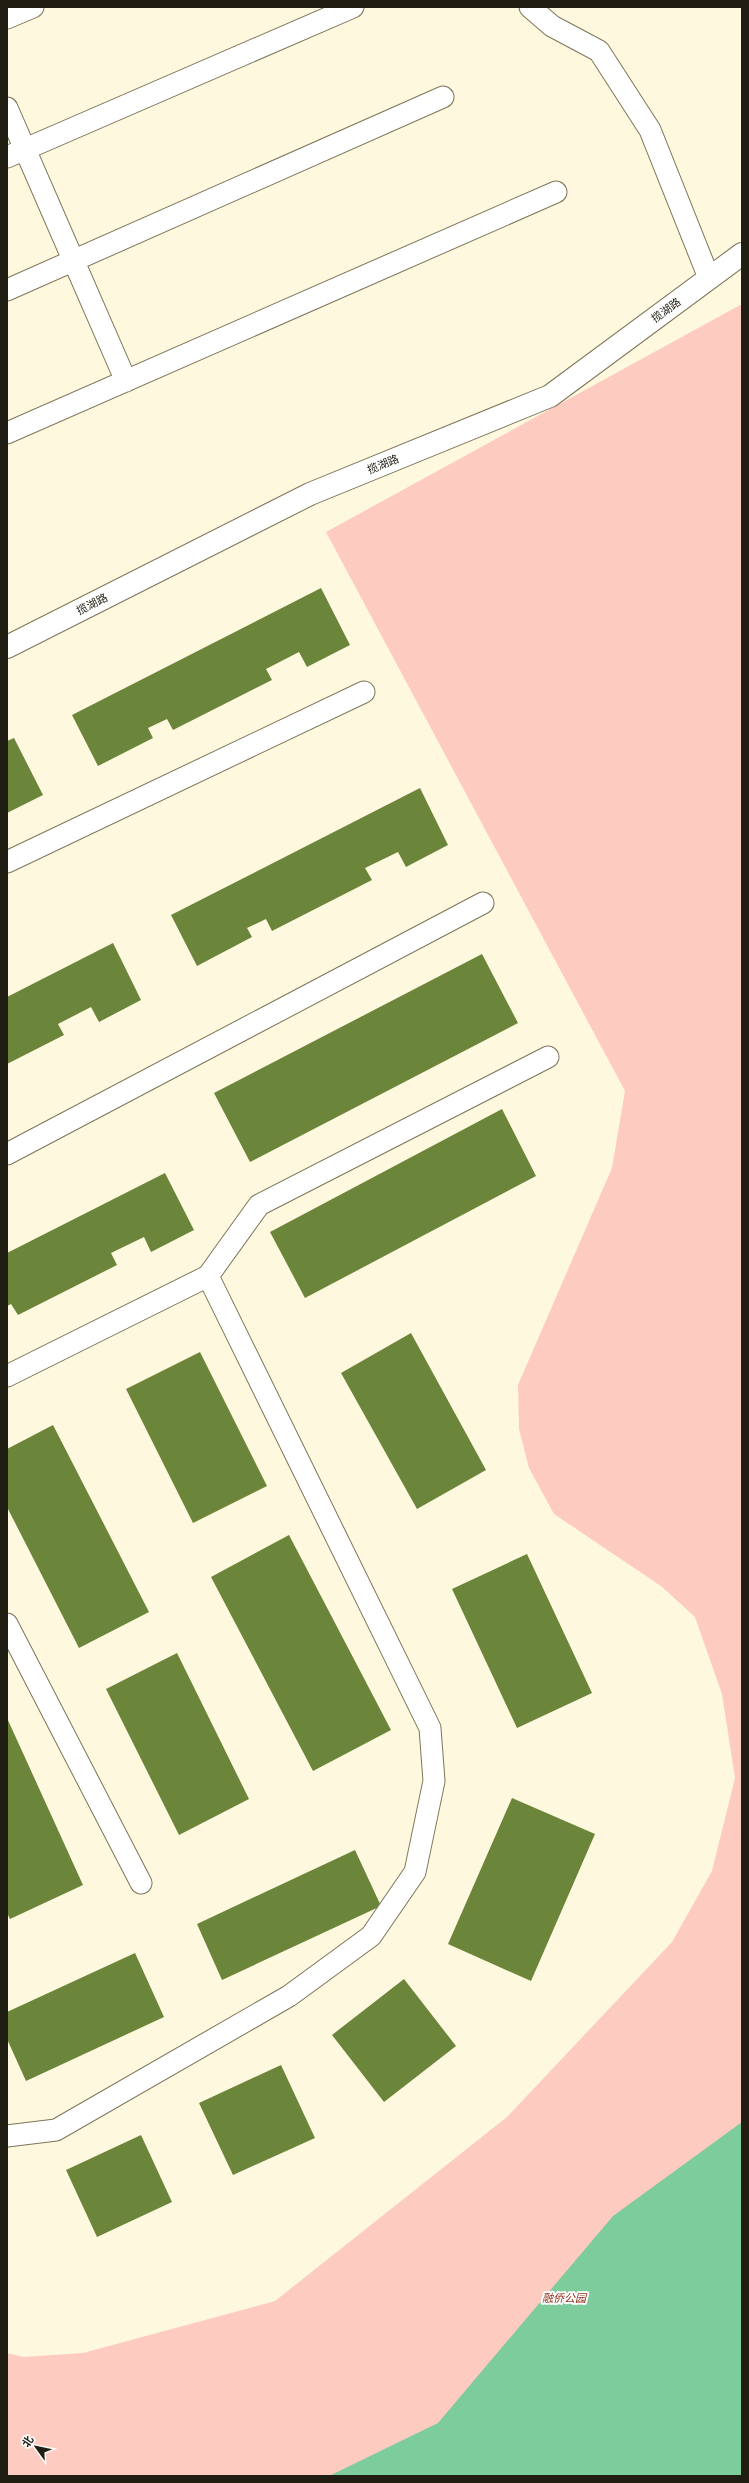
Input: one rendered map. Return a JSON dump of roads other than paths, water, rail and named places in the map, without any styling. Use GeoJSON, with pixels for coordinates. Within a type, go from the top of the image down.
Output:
{"type":"FeatureCollection","features":[{"type":"Feature","properties":{"kind":"street","name":"揽湖路"},"geometry":{"type":"LineString","coordinates":[[7,647],[310,494],[550,396],[742,254]]}},
{"type":"Feature","properties":{"kind":"lane"},"geometry":{"type":"LineString","coordinates":[[7,18],[33,7]]}},
{"type":"Feature","properties":{"kind":"lane"},"geometry":{"type":"LineString","coordinates":[[16,153],[353,7]]}},
{"type":"Feature","properties":{"kind":"lane"},"geometry":{"type":"LineString","coordinates":[[530,7],[552,26],[599,51],[650,130],[709,278]]}},
{"type":"Feature","properties":{"kind":"lane"},"geometry":{"type":"LineString","coordinates":[[7,290],[443,97]]}},
{"type":"Feature","properties":{"kind":"lane"},"geometry":{"type":"LineString","coordinates":[[7,108],[16,153],[74,261],[126,381]]}},
{"type":"Feature","properties":{"kind":"lane"},"geometry":{"type":"LineString","coordinates":[[7,433],[556,192]]}},
{"type":"Feature","properties":{"kind":"lane"},"geometry":{"type":"LineString","coordinates":[[7,862],[364,692]]}},
{"type":"Feature","properties":{"kind":"lane"},"geometry":{"type":"LineString","coordinates":[[7,1154],[483,903]]}},
{"type":"Feature","properties":{"kind":"lane"},"geometry":{"type":"LineString","coordinates":[[7,1376],[208,1276],[259,1205],[548,1057]]}},
{"type":"Feature","properties":{"kind":"lane"},"geometry":{"type":"LineString","coordinates":[[7,2136],[56,2130],[289,1996],[371,1936],[415,1872],[434,1781],[430,1728],[208,1276]]}},
{"type":"Feature","properties":{"kind":"lane"},"geometry":{"type":"LineString","coordinates":[[7,1624],[142,1883]]}},
{"type":"Feature","properties":{"kind":"park label","name":"融侨公园"},"geometry":{"type":"Point","coordinates":[564,2298]}}]}
